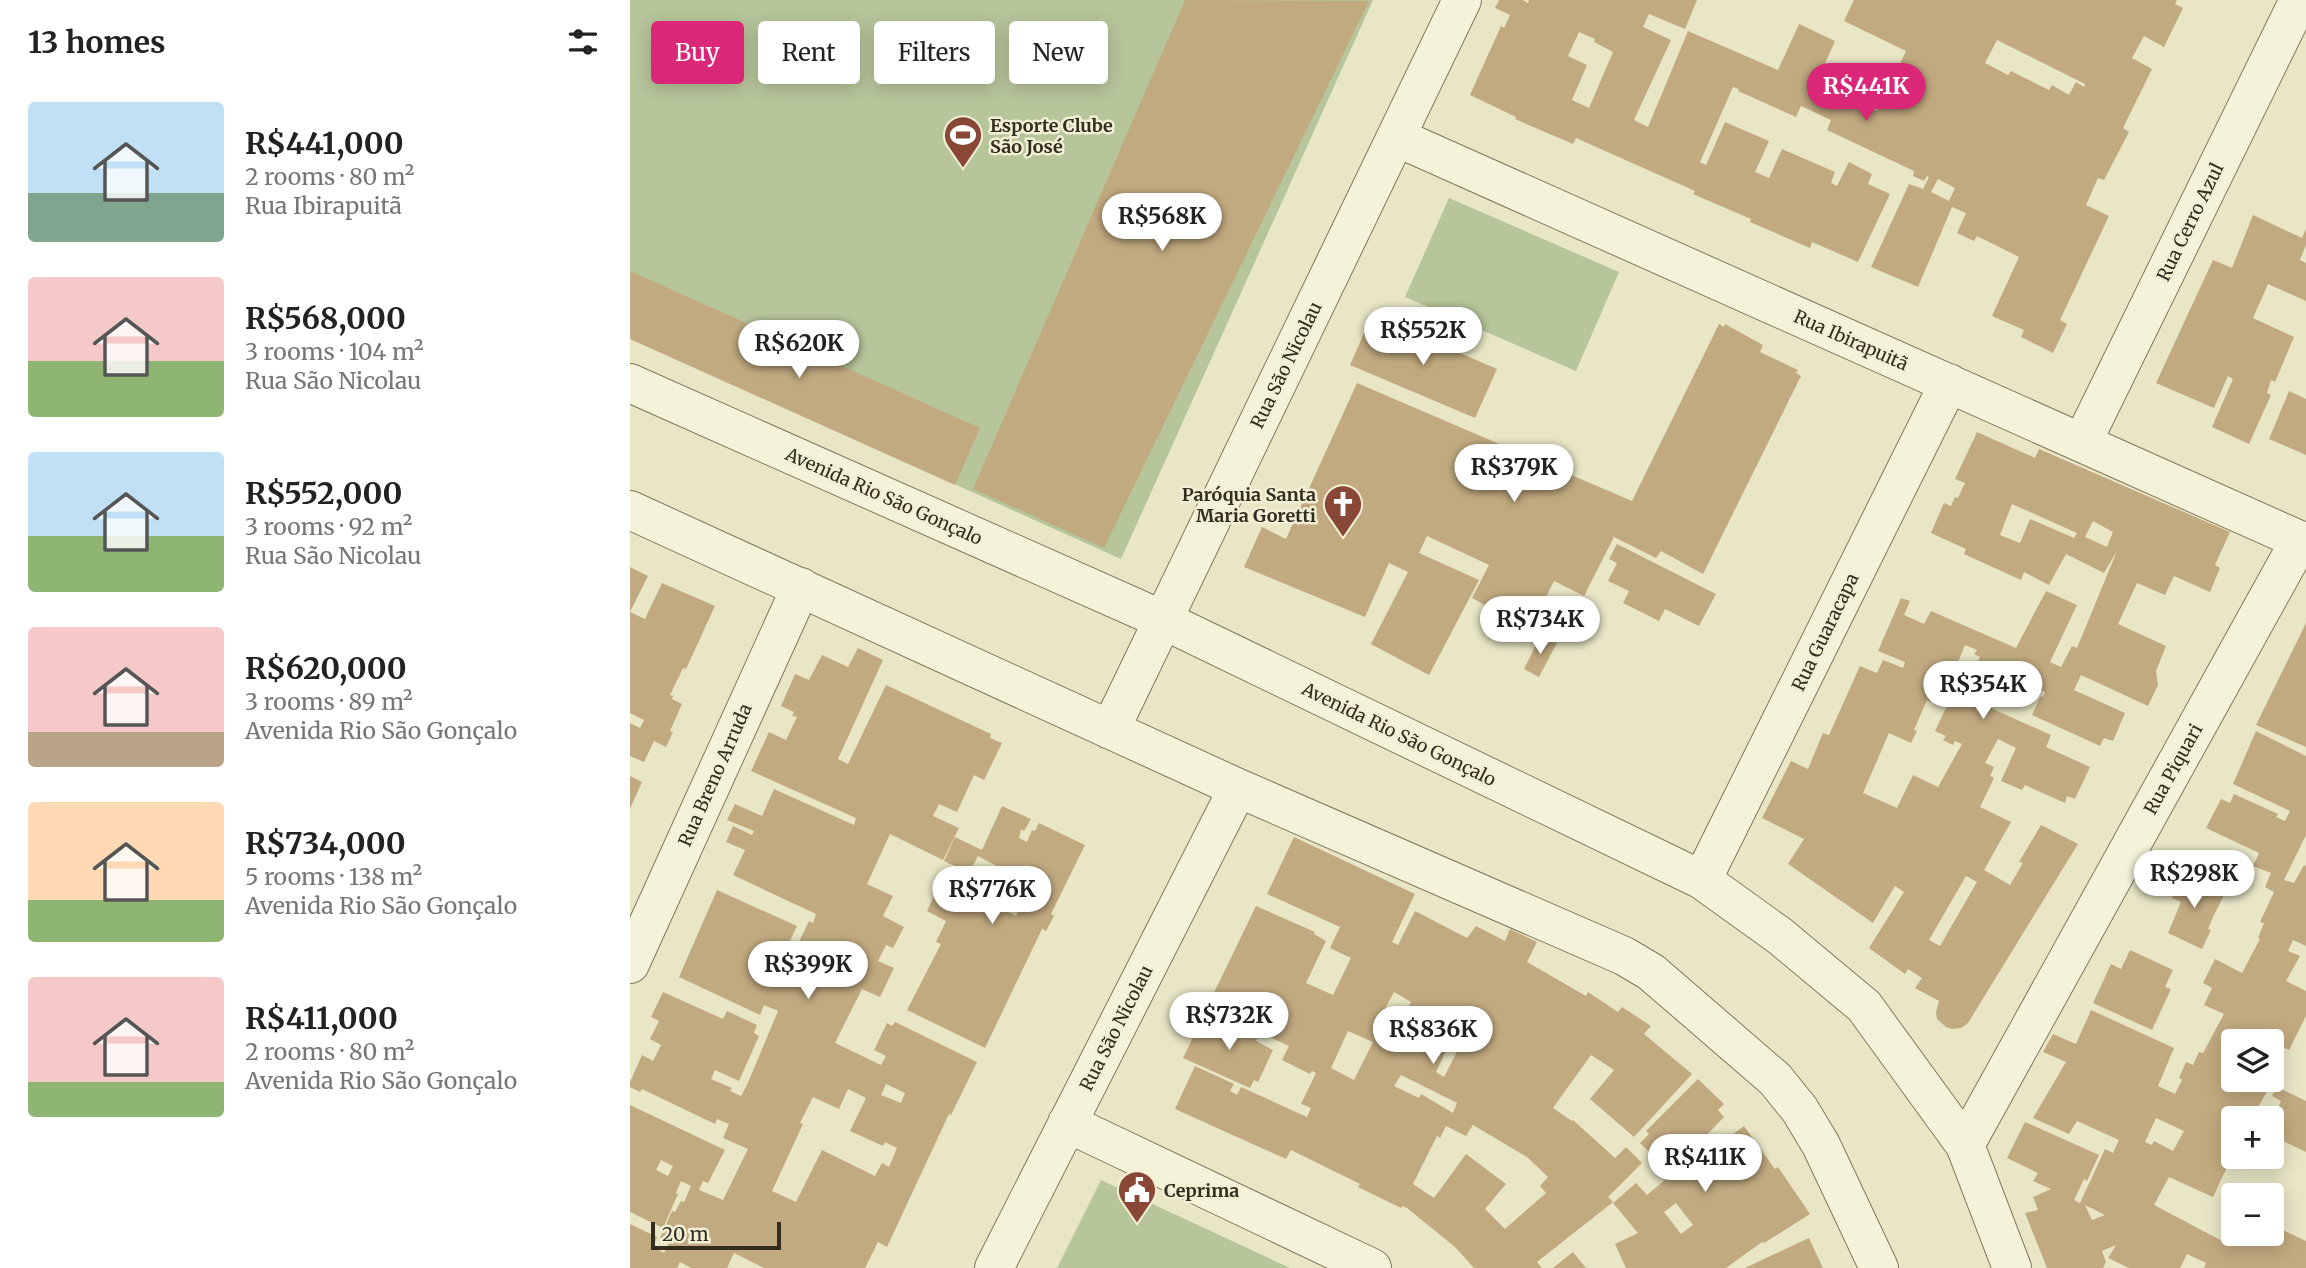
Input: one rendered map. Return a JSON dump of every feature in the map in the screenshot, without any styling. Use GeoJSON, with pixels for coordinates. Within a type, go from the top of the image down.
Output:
{"type":"FeatureCollection","features":[{"type":"Feature","properties":{"kind":"street","name":"Rua São Nicolau"},"geometry":{"type":"LineString","coordinates":[[1110,730],[1462,0]]}},
{"type":"Feature","properties":{"kind":"street","name":"Rua Cerro Azul"},"geometry":{"type":"LineString","coordinates":[[2082,443],[2299,0]]}},
{"type":"Feature","properties":{"kind":"street","name":"Rua Ibirapuitã"},"geometry":{"type":"LineString","coordinates":[[1396,137],[2303,542]]}},
{"type":"Feature","properties":{"kind":"street","name":"Avenida Rio São Gonçalo"},"geometry":{"type":"LineString","coordinates":[[630,383],[1163,620],[1702,880],[1780,936],[1864,1006],[1965,1145],[2012,1268]]}},
{"type":"Feature","properties":{"kind":"street","name":"Rua Guaracapa"},"geometry":{"type":"LineString","coordinates":[[1702,880],[1949,383]]}},
{"type":"Feature","properties":{"kind":"street"},"geometry":{"type":"LineString","coordinates":[[630,510],[1238,788],[1624,956],[1651,972],[1775,1079],[1800,1110],[1821,1145],[1879,1268]]}},
{"type":"Feature","properties":{"kind":"street","name":"Rua Piquari"},"geometry":{"type":"LineString","coordinates":[[1965,1145],[2303,542]]}},
{"type":"Feature","properties":{"kind":"street","name":"Rua Breno Arruda"},"geometry":{"type":"LineString","coordinates":[[630,964],[801,587]]}},
{"type":"Feature","properties":{"kind":"street","name":"Rua São Nicolau"},"geometry":{"type":"LineString","coordinates":[[993,1268],[1238,788]]}},
{"type":"Feature","properties":{"kind":"street"},"geometry":{"type":"LineString","coordinates":[[1067,1123],[1372,1268]]}},
{"type":"Feature","properties":{"kind":"green space","name":"Esporte Clube São José"},"geometry":{"type":"Polygon","coordinates":[[[630,0],[1373,0],[1121,559],[630,338],[630,0]]]}},
{"type":"Feature","properties":{"kind":"green space"},"geometry":{"type":"Polygon","coordinates":[[[1449,198],[1619,272],[1576,371],[1405,297],[1449,198]]]}},
{"type":"Feature","properties":{"kind":"green space","name":"Ceprima"},"geometry":{"type":"Polygon","coordinates":[[[1101,1180],[1290,1268],[1057,1268],[1101,1180]]]}},
{"type":"Feature","properties":{"kind":"building"},"geometry":{"type":"Polygon","coordinates":[[[1185,0],[1369,1],[1104,548],[973,489],[1185,0]]]}},
{"type":"Feature","properties":{"kind":"building"},"geometry":{"type":"Polygon","coordinates":[[[1499,0],[1523,0],[1528,3],[1529,0],[1697,0],[1685,29],[1649,14],[1643,27],[1671,40],[1634,120],[1648,127],[1688,31],[1778,70],[1799,24],[1835,41],[1815,86],[1877,111],[1906,51],[1844,21],[1854,0],[2177,0],[2175,4],[2183,8],[2164,47],[2144,36],[2132,58],[2152,69],[2123,128],[2129,132],[2104,180],[2098,178],[2086,205],[2109,216],[2060,320],[2067,324],[2053,353],[2021,337],[2024,330],[1992,316],[2019,257],[1977,236],[1974,241],[1957,233],[1966,213],[1952,207],[1918,287],[1871,267],[1909,184],[1923,189],[1929,177],[1924,181],[1913,176],[1914,171],[1827,130],[1831,120],[1801,106],[1796,117],[1733,87],[1700,162],[1706,165],[1725,122],[1769,141],[1755,172],[1769,178],[1782,149],[1835,172],[1831,183],[1837,186],[1849,162],[1872,174],[1868,184],[1890,194],[1858,262],[1812,242],[1810,248],[1693,194],[1695,191],[1576,138],[1573,144],[1515,119],[1516,117],[1470,95],[1501,26],[1504,28],[1510,15],[1495,8],[1499,0]],[[1579,32],[1568,56],[1587,65],[1572,100],[1589,108],[1613,52],[1579,32]],[[1997,40],[1985,63],[2008,75],[2011,71],[2049,90],[2052,85],[2069,95],[2076,82],[2084,87],[2085,84],[1997,40]],[[1938,179],[1931,192],[1949,201],[1955,188],[1938,179]]]}},
{"type":"Feature","properties":{"kind":"building"},"geometry":{"type":"Polygon","coordinates":[[[2253,215],[2302,238],[2306,229],[2306,245],[2300,260],[2306,263],[2306,301],[2268,284],[2253,318],[2294,337],[2275,382],[2271,380],[2267,393],[2271,395],[2249,444],[2212,427],[2233,379],[2228,376],[2214,408],[2156,383],[2213,260],[2232,268],[2253,215]]]}},
{"type":"Feature","properties":{"kind":"building"},"geometry":{"type":"Polygon","coordinates":[[[630,271],[980,428],[955,485],[630,339],[630,271]]]}},
{"type":"Feature","properties":{"kind":"building"},"geometry":{"type":"Polygon","coordinates":[[[1372,315],[1497,369],[1475,418],[1350,365],[1372,315]]]}},
{"type":"Feature","properties":{"kind":"building"},"geometry":{"type":"Polygon","coordinates":[[[1719,324],[1724,327],[1725,324],[1763,345],[1760,352],[1798,370],[1796,373],[1801,376],[1703,574],[1661,551],[1656,558],[1614,537],[1584,596],[1554,581],[1532,625],[1528,623],[1526,627],[1472,598],[1489,565],[1427,536],[1419,553],[1479,580],[1429,675],[1371,644],[1408,572],[1389,563],[1365,617],[1244,567],[1262,527],[1286,539],[1357,383],[1632,501],[1719,324]]]}},
{"type":"Feature","properties":{"kind":"building"},"geometry":{"type":"Polygon","coordinates":[[[2289,391],[2306,399],[2306,455],[2269,439],[2289,391]]]}},
{"type":"Feature","properties":{"kind":"building"},"geometry":{"type":"Polygon","coordinates":[[[1977,432],[2035,458],[2039,449],[2230,532],[2215,565],[2220,568],[2210,592],[2174,576],[2165,595],[2137,583],[2118,624],[2166,646],[2156,671],[2158,685],[2148,706],[2081,675],[2074,690],[2125,713],[2113,741],[2104,738],[2100,746],[2032,715],[2045,692],[2034,688],[2036,681],[2005,667],[1984,705],[2051,735],[2046,747],[2090,767],[2075,799],[2067,796],[2065,803],[2025,785],[2022,790],[2001,781],[2016,748],[1998,739],[1985,763],[1994,767],[1990,776],[1994,778],[1980,807],[2011,822],[1984,870],[2010,885],[2023,863],[2019,862],[2041,825],[2078,844],[1968,1023],[1961,1028],[1952,1029],[1937,1019],[1939,1001],[1915,988],[1922,978],[1908,969],[1905,974],[1869,948],[1904,892],[1895,886],[1873,923],[1788,864],[1804,839],[1762,818],[1791,761],[1808,769],[1823,733],[1829,735],[1860,666],[1877,673],[1883,660],[1903,668],[1905,662],[1878,651],[1901,598],[1910,601],[1904,615],[1924,624],[1931,611],[2016,648],[2046,591],[2077,605],[2050,662],[2061,667],[2072,646],[2077,648],[2117,551],[2104,573],[2066,554],[2049,585],[2024,572],[2021,580],[1964,554],[1966,549],[1931,533],[1944,503],[1951,506],[1965,483],[1955,479],[1977,432]],[[2012,504],[2000,535],[2020,543],[2030,519],[2074,538],[2077,533],[2012,504]],[[2093,521],[2085,537],[2107,547],[2113,532],[2093,521]],[[1965,645],[1947,688],[1938,684],[1930,702],[1927,700],[1911,743],[1889,733],[1863,793],[1897,808],[1913,775],[1938,787],[1962,744],[1955,741],[1953,745],[1943,740],[1946,736],[1935,731],[1954,691],[1960,694],[1974,663],[1977,664],[1980,657],[1974,654],[1977,650],[1965,645]],[[1966,876],[1929,940],[1940,946],[1977,882],[1966,876]]]}},
{"type":"Feature","properties":{"kind":"building"},"geometry":{"type":"Polygon","coordinates":[[[1617,544],[1716,594],[1699,626],[1665,609],[1659,621],[1623,603],[1629,591],[1608,581],[1617,563],[1609,559],[1617,544]]]}},
{"type":"Feature","properties":{"kind":"building"},"geometry":{"type":"Polygon","coordinates":[[[630,567],[648,576],[630,612],[630,567]]]}},
{"type":"Feature","properties":{"kind":"building"},"geometry":{"type":"Polygon","coordinates":[[[662,583],[715,606],[686,669],[683,668],[670,695],[682,704],[670,731],[673,732],[666,747],[654,741],[644,762],[630,756],[630,723],[640,728],[644,720],[630,713],[630,612],[645,619],[662,583]]]}},
{"type":"Feature","properties":{"kind":"building"},"geometry":{"type":"Polygon","coordinates":[[[2306,623],[2306,747],[2256,725],[2306,623]]]}},
{"type":"Feature","properties":{"kind":"building"},"geometry":{"type":"Polygon","coordinates":[[[1541,635],[1557,643],[1539,677],[1524,669],[1541,635]]]}},
{"type":"Feature","properties":{"kind":"building"},"geometry":{"type":"Polygon","coordinates":[[[858,648],[883,660],[838,759],[848,764],[886,685],[991,734],[990,738],[1002,743],[984,780],[974,775],[957,812],[939,804],[933,816],[959,828],[943,860],[890,834],[867,884],[893,896],[883,916],[904,927],[893,948],[886,945],[878,961],[894,968],[880,997],[862,989],[835,1043],[881,1065],[886,1056],[874,1050],[887,1023],[892,1026],[895,1022],[977,1062],[951,1115],[949,1114],[887,1247],[878,1242],[865,1268],[764,1268],[734,1253],[727,1268],[691,1268],[680,1262],[677,1268],[630,1268],[630,1224],[657,1237],[653,1247],[664,1253],[669,1243],[660,1238],[672,1211],[675,1212],[681,1201],[684,1202],[691,1186],[681,1181],[663,1228],[630,1212],[630,1105],[725,1150],[708,1183],[703,1181],[699,1190],[723,1200],[748,1149],[723,1138],[729,1124],[717,1119],[715,1124],[642,1089],[640,1092],[630,1087],[630,1082],[642,1055],[653,1061],[661,1045],[650,1039],[659,1021],[651,1017],[663,992],[723,1019],[727,1011],[757,1025],[754,1033],[759,1036],[739,1081],[715,1070],[711,1079],[732,1088],[730,1091],[741,1096],[747,1085],[778,1011],[764,1005],[760,1015],[679,977],[717,890],[797,926],[789,943],[797,946],[809,921],[813,923],[816,914],[733,875],[745,850],[726,842],[733,826],[752,835],[754,831],[727,820],[735,804],[762,816],[774,789],[854,825],[856,818],[751,771],[769,732],[786,740],[797,717],[792,716],[794,712],[781,706],[795,674],[809,680],[822,655],[848,667],[858,648]],[[886,1084],[881,1095],[901,1103],[905,1093],[886,1084]],[[848,1089],[839,1109],[813,1097],[772,1191],[796,1202],[822,1150],[875,1176],[882,1163],[889,1167],[897,1148],[885,1142],[883,1146],[850,1131],[866,1098],[848,1089]],[[661,1160],[656,1170],[668,1176],[673,1166],[661,1160]]]}},
{"type":"Feature","properties":{"kind":"building"},"geometry":{"type":"Polygon","coordinates":[[[2256,731],[2306,756],[2306,835],[2284,880],[2294,883],[2304,865],[2306,866],[2306,946],[2293,940],[2288,951],[2300,956],[2286,981],[2306,991],[2306,1016],[2289,1050],[2284,1048],[2284,1029],[2221,1029],[2221,1092],[2267,1092],[2259,1106],[2221,1106],[2221,1169],[2226,1169],[2213,1197],[2169,1177],[2154,1205],[2221,1240],[2221,1246],[2284,1246],[2284,1231],[2306,1241],[2306,1268],[2204,1268],[2206,1263],[2187,1254],[2180,1268],[2129,1268],[2108,1258],[2116,1245],[2102,1251],[2106,1262],[2103,1268],[2047,1268],[2025,1213],[2038,1210],[2033,1197],[2051,1189],[2033,1181],[2038,1173],[2007,1158],[2025,1122],[2099,1155],[2087,1181],[2084,1179],[2074,1200],[2080,1203],[2105,1149],[2113,1153],[2119,1140],[2077,1121],[2069,1134],[2033,1118],[2066,1062],[2043,1052],[2053,1034],[2076,1044],[2091,1010],[2174,1048],[2158,1086],[2175,1094],[2186,1062],[2193,1065],[2199,1052],[2203,1053],[2224,1014],[2204,1005],[2212,988],[2203,983],[2215,959],[2242,973],[2260,939],[2258,938],[2264,923],[2260,922],[2274,892],[2265,887],[2271,873],[2253,866],[2259,853],[2206,828],[2221,799],[2230,803],[2234,794],[2278,814],[2276,817],[2285,821],[2290,811],[2233,784],[2256,731]],[[2156,1118],[2145,1142],[2152,1145],[2154,1141],[2173,1151],[2184,1131],[2156,1118]],[[2085,1205],[2092,1220],[2105,1215],[2085,1205]]]}},
{"type":"Feature","properties":{"kind":"building"},"geometry":{"type":"Polygon","coordinates":[[[630,776],[642,782],[630,809],[630,776]]]}},
{"type":"Feature","properties":{"kind":"building"},"geometry":{"type":"Polygon","coordinates":[[[1002,806],[1031,819],[1024,831],[1021,829],[1019,838],[1027,842],[1032,830],[1035,831],[1039,823],[1085,845],[1051,914],[1054,916],[1046,931],[1042,929],[985,1048],[907,1010],[941,944],[936,942],[946,921],[927,911],[942,878],[1016,916],[1023,901],[999,889],[1008,872],[978,856],[969,873],[944,861],[955,837],[982,850],[1002,806]]]}},
{"type":"Feature","properties":{"kind":"building"},"geometry":{"type":"Polygon","coordinates":[[[1294,837],[1415,894],[1392,942],[1398,945],[1415,911],[1467,938],[1476,926],[1505,941],[1510,929],[1537,942],[1527,962],[1586,996],[1588,992],[1618,1012],[1622,1007],[1651,1026],[1644,1034],[1692,1074],[1634,1137],[1590,1099],[1614,1070],[1591,1055],[1553,1108],[1573,1120],[1615,1158],[1626,1147],[1642,1163],[1608,1197],[1613,1202],[1537,1262],[1542,1268],[1474,1268],[1455,1247],[1407,1208],[1401,1208],[1358,1187],[1360,1184],[1291,1150],[1286,1159],[1175,1109],[1195,1066],[1234,1084],[1230,1091],[1237,1095],[1241,1087],[1307,1117],[1311,1108],[1301,1104],[1316,1073],[1312,1071],[1310,1074],[1282,1060],[1289,1046],[1207,1007],[1256,906],[1315,932],[1314,934],[1326,941],[1306,983],[1333,995],[1351,958],[1330,948],[1340,927],[1267,894],[1294,837]],[[1394,992],[1380,1018],[1386,1021],[1388,1017],[1400,1024],[1411,1002],[1394,992]],[[1348,1031],[1331,1068],[1354,1080],[1373,1042],[1348,1031]],[[1449,1044],[1436,1072],[1444,1077],[1459,1048],[1449,1044]],[[1401,1075],[1394,1086],[1419,1098],[1421,1094],[1453,1113],[1457,1103],[1401,1075]],[[1473,1125],[1466,1136],[1446,1126],[1440,1138],[1437,1136],[1413,1184],[1434,1198],[1466,1154],[1506,1184],[1485,1209],[1505,1229],[1546,1193],[1540,1186],[1548,1177],[1527,1157],[1473,1125]]]}},
{"type":"Feature","properties":{"kind":"building"},"geometry":{"type":"Polygon","coordinates":[[[2185,869],[2199,876],[2196,882],[2224,895],[2202,949],[2168,933],[2181,902],[2172,898],[2185,869]]]}},
{"type":"Feature","properties":{"kind":"building"},"geometry":{"type":"Polygon","coordinates":[[[2130,950],[2173,970],[2165,987],[2171,989],[2152,1030],[2093,1003],[2111,964],[2121,969],[2130,950]]]}},
{"type":"Feature","properties":{"kind":"building"},"geometry":{"type":"Polygon","coordinates":[[[1211,1017],[1258,1037],[1256,1041],[1273,1050],[1258,1082],[1254,1080],[1250,1088],[1183,1058],[1200,1023],[1207,1027],[1211,1017]]]}},
{"type":"Feature","properties":{"kind":"building"},"geometry":{"type":"Polygon","coordinates":[[[1698,1079],[1724,1104],[1718,1110],[1724,1117],[1693,1149],[1700,1159],[1744,1126],[1775,1169],[1778,1167],[1810,1214],[1762,1242],[1726,1268],[1626,1268],[1615,1244],[1638,1233],[1613,1203],[1636,1183],[1647,1195],[1672,1174],[1640,1143],[1649,1134],[1646,1131],[1698,1079]],[[1676,1203],[1664,1212],[1681,1234],[1693,1225],[1676,1203]]]}},
{"type":"Feature","properties":{"kind":"building"},"geometry":{"type":"Polygon","coordinates":[[[2284,1090],[2306,1101],[2306,1152],[2284,1142],[2284,1106],[2279,1106],[2281,1101],[2272,1096],[2274,1092],[2284,1090]]]}},
{"type":"Feature","properties":{"kind":"building"},"geometry":{"type":"Polygon","coordinates":[[[1809,1238],[1823,1268],[1745,1268],[1809,1238]]]}},
{"type":"Feature","properties":{"kind":"building"},"geometry":{"type":"Polygon","coordinates":[[[1573,1252],[1586,1268],[1553,1268],[1573,1252]]]}},
{"type":"Feature","properties":{"kind":"place","name":"Esporte Clube São José"},"geometry":{"type":"Point","coordinates":[963,169]}},
{"type":"Feature","properties":{"kind":"place","name":"Paróquia Santa Maria Goretti"},"geometry":{"type":"Point","coordinates":[1343,538]}},
{"type":"Feature","properties":{"kind":"place","name":"Ceprima"},"geometry":{"type":"Point","coordinates":[1137,1224]}}]}
